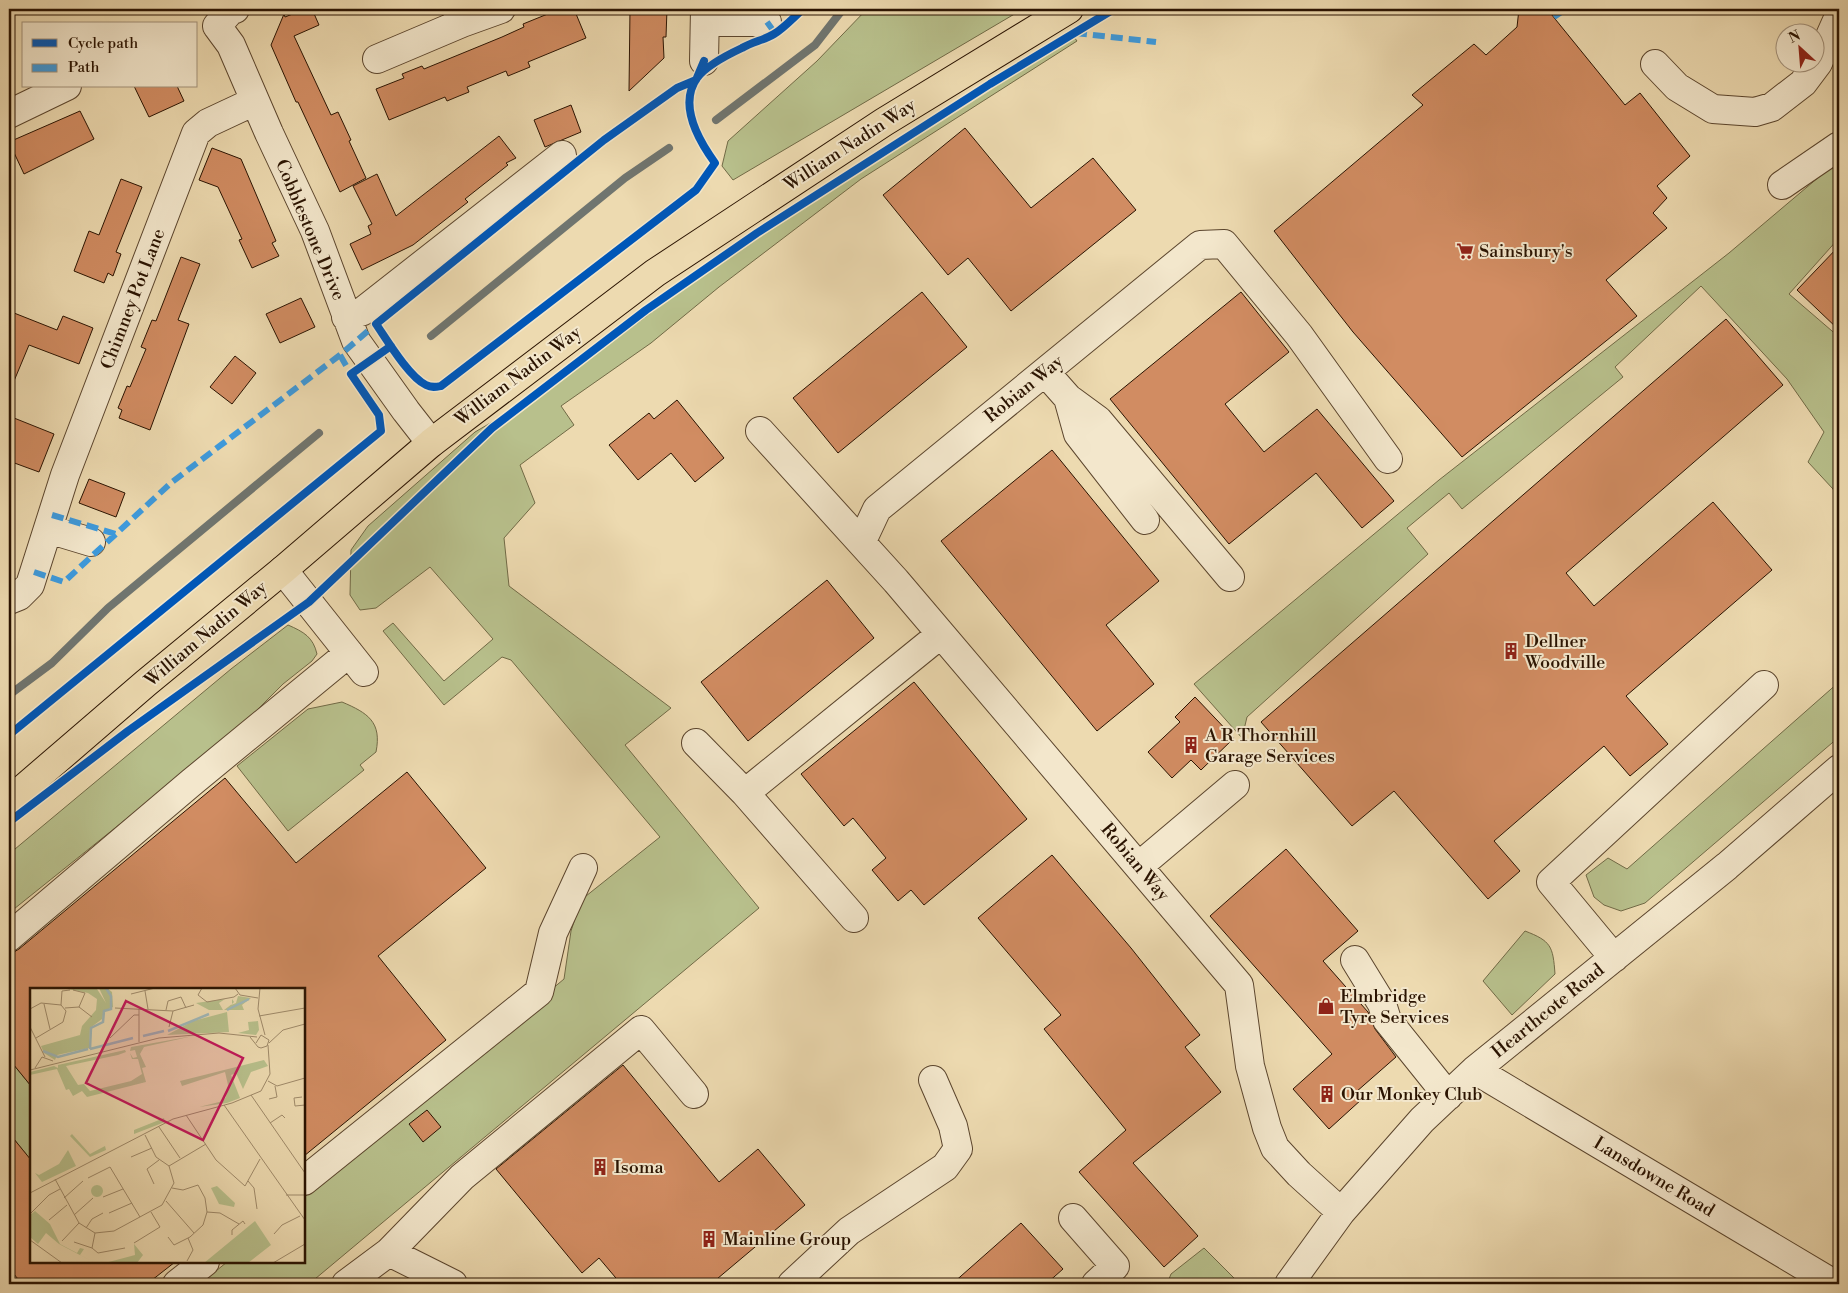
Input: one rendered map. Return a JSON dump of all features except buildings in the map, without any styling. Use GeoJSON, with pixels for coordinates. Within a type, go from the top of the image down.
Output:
{"type":"FeatureCollection","features":[{"type":"Feature","properties":{"kind":"main road","name":"William Nadin Way"},"geometry":{"type":"LineString","coordinates":[[9,800],[146,683],[284,570],[431,443],[655,273],[884,122],[1069,9]]}},
{"type":"Feature","properties":{"kind":"street"},"geometry":{"type":"LineString","coordinates":[[377,59],[424,39],[459,16],[501,9]]}},
{"type":"Feature","properties":{"kind":"street"},"geometry":{"type":"LineString","coordinates":[[704,61],[705,15],[768,22]]}},
{"type":"Feature","properties":{"kind":"street"},"geometry":{"type":"LineString","coordinates":[[1655,64],[1677,87],[1713,109],[1755,112],[1772,107],[1802,83],[1818,63],[1832,57],[1839,16]]}},
{"type":"Feature","properties":{"kind":"street","name":"Cobblestone Drive"},"geometry":{"type":"LineString","coordinates":[[216,20],[231,45],[314,231],[356,341],[431,443]]}},
{"type":"Feature","properties":{"kind":"street"},"geometry":{"type":"LineString","coordinates":[[9,114],[63,88]]}},
{"type":"Feature","properties":{"kind":"street","name":"Chimney Pot Lane"},"geometry":{"type":"LineString","coordinates":[[9,600],[19,596],[30,585],[65,475],[196,133],[208,123],[255,101]]}},
{"type":"Feature","properties":{"kind":"street"},"geometry":{"type":"LineString","coordinates":[[1782,185],[1839,146]]}},
{"type":"Feature","properties":{"kind":"street"},"geometry":{"type":"LineString","coordinates":[[346,317],[364,311],[562,155]]}},
{"type":"Feature","properties":{"kind":"street","name":"Robian Way"},"geometry":{"type":"LineString","coordinates":[[862,541],[877,509],[1200,246],[1224,244],[1299,335],[1388,459]]}},
{"type":"Feature","properties":{"kind":"street"},"geometry":{"type":"LineString","coordinates":[[1045,372],[1068,398],[1098,420],[1230,577]]}},
{"type":"Feature","properties":{"kind":"street"},"geometry":{"type":"LineString","coordinates":[[1068,398],[1078,434],[1144,520]]}},
{"type":"Feature","properties":{"kind":"street","name":"Robian Way"},"geometry":{"type":"LineString","coordinates":[[760,431],[862,541],[1239,985],[1250,1066],[1267,1128],[1275,1148],[1299,1174],[1341,1212]]}},
{"type":"Feature","properties":{"kind":"street"},"geometry":{"type":"LineString","coordinates":[[48,529],[91,542]]}},
{"type":"Feature","properties":{"kind":"street"},"geometry":{"type":"LineString","coordinates":[[9,937],[192,782],[356,662],[284,570]]}},
{"type":"Feature","properties":{"kind":"street"},"geometry":{"type":"LineString","coordinates":[[745,793],[941,634]]}},
{"type":"Feature","properties":{"kind":"street"},"geometry":{"type":"LineString","coordinates":[[1614,958],[1551,882],[1764,685]]}},
{"type":"Feature","properties":{"kind":"street"},"geometry":{"type":"LineString","coordinates":[[696,743],[745,793],[854,918]]}},
{"type":"Feature","properties":{"kind":"street","name":"Hearthcote Road"},"geometry":{"type":"LineString","coordinates":[[1290,1284],[1341,1212],[1422,1120],[1475,1070],[1727,866],[1839,770]]}},
{"type":"Feature","properties":{"kind":"street"},"geometry":{"type":"LineString","coordinates":[[1139,866],[1235,785]]}},
{"type":"Feature","properties":{"kind":"street"},"geometry":{"type":"LineString","coordinates":[[305,1179],[539,992],[553,933],[583,868]]}},
{"type":"Feature","properties":{"kind":"street"},"geometry":{"type":"LineString","coordinates":[[1355,960],[1382,1004],[1386,1020],[1448,1096]]}},
{"type":"Feature","properties":{"kind":"street"},"geometry":{"type":"LineString","coordinates":[[346,1284],[389,1252],[462,1177],[641,1030],[694,1094]]}},
{"type":"Feature","properties":{"kind":"street","name":"Lansdowne Road"},"geometry":{"type":"LineString","coordinates":[[1475,1070],[1834,1284]]}},
{"type":"Feature","properties":{"kind":"street"},"geometry":{"type":"LineString","coordinates":[[792,1284],[849,1231],[945,1167],[958,1149],[953,1126],[933,1080]]}},
{"type":"Feature","properties":{"kind":"street"},"geometry":{"type":"LineString","coordinates":[[1073,1218],[1114,1266],[1096,1284]]}},
{"type":"Feature","properties":{"kind":"street"},"geometry":{"type":"LineString","coordinates":[[389,1252],[453,1284]]}},
{"type":"Feature","properties":{"kind":"street"},"geometry":{"type":"LineString","coordinates":[[177,1284],[204,1263]]}},
{"type":"Feature","properties":{"kind":"green space"},"geometry":{"type":"Polygon","coordinates":[[[867,9],[1023,9],[733,180],[722,166],[728,141],[817,61],[867,9]]]}},
{"type":"Feature","properties":{"kind":"green space"},"geometry":{"type":"Polygon","coordinates":[[[1074,37],[1077,41],[861,179],[719,287],[651,343],[561,406],[574,425],[520,465],[535,503],[504,538],[509,586],[671,708],[625,745],[759,908],[309,1284],[200,1284],[226,1263],[305,1263],[305,1196],[564,979],[571,931],[581,900],[660,837],[511,660],[502,657],[444,705],[383,631],[393,623],[444,681],[493,639],[430,567],[376,608],[360,610],[350,595],[351,550],[368,526],[475,432],[547,390],[672,297],[858,172],[1074,37]]]}},
{"type":"Feature","properties":{"kind":"green space"},"geometry":{"type":"Polygon","coordinates":[[[1839,160],[1839,238],[1789,294],[1839,337],[1839,501],[1833,489],[1808,462],[1824,432],[1787,379],[1701,286],[1615,367],[1623,377],[1462,509],[1449,493],[1407,528],[1428,554],[1247,717],[1242,738],[1194,684],[1439,480],[1729,253],[1839,160]]]}},
{"type":"Feature","properties":{"kind":"green space"},"geometry":{"type":"Polygon","coordinates":[[[288,625],[303,633],[313,643],[317,654],[312,661],[283,684],[236,731],[9,913],[9,854],[231,669],[288,625]]]}},
{"type":"Feature","properties":{"kind":"green space"},"geometry":{"type":"Polygon","coordinates":[[[1839,682],[1839,737],[1645,903],[1621,911],[1604,905],[1594,897],[1586,875],[1608,858],[1627,869],[1839,682]]]}},
{"type":"Feature","properties":{"kind":"green space"},"geometry":{"type":"Polygon","coordinates":[[[342,702],[359,710],[371,720],[377,733],[376,752],[360,765],[364,770],[288,831],[237,766],[308,709],[342,702]]]}},
{"type":"Feature","properties":{"kind":"green space"},"geometry":{"type":"Polygon","coordinates":[[[1525,931],[1540,938],[1549,946],[1553,957],[1555,974],[1512,1015],[1483,981],[1525,931]]]}},
{"type":"Feature","properties":{"kind":"green space"},"geometry":{"type":"Polygon","coordinates":[[[9,1059],[30,1085],[30,1159],[9,1133],[9,1059]]]}},
{"type":"Feature","properties":{"kind":"green space"},"geometry":{"type":"Polygon","coordinates":[[[1204,1248],[1240,1284],[1167,1284],[1171,1274],[1204,1248]]]}},
{"type":"Feature","properties":{"kind":"waterway"},"geometry":{"type":"LineString","coordinates":[[716,120],[815,45],[843,9]]}},
{"type":"Feature","properties":{"kind":"waterway"},"geometry":{"type":"LineString","coordinates":[[431,336],[625,178],[669,148]]}},
{"type":"Feature","properties":{"kind":"waterway"},"geometry":{"type":"LineString","coordinates":[[9,695],[52,663],[108,608],[319,433]]}},
{"type":"Feature","properties":{"kind":"marked path"},"geometry":{"type":"LineString","coordinates":[[1554,17],[1566,9]]}},
{"type":"Feature","properties":{"kind":"marked path"},"geometry":{"type":"LineString","coordinates":[[767,22],[775,33]]}},
{"type":"Feature","properties":{"kind":"marked path"},"geometry":{"type":"LineString","coordinates":[[1075,33],[1156,42]]}},
{"type":"Feature","properties":{"kind":"marked path"},"geometry":{"type":"LineString","coordinates":[[34,572],[64,582],[172,482],[340,355],[376,324]]}},
{"type":"Feature","properties":{"kind":"marked path"},"geometry":{"type":"LineString","coordinates":[[340,355],[351,374]]}},
{"type":"Feature","properties":{"kind":"marked path"},"geometry":{"type":"LineString","coordinates":[[52,515],[116,534]]}},
{"type":"Feature","properties":{"kind":"cycle path"},"geometry":{"type":"LineString","coordinates":[[704,61],[696,80],[677,88],[604,140],[376,324],[399,358],[419,381],[430,387],[441,386],[696,190],[715,163],[697,134],[690,111],[692,89],[697,78],[706,69],[724,57],[774,34],[803,9]]}},
{"type":"Feature","properties":{"kind":"cycle path"},"geometry":{"type":"LineString","coordinates":[[9,822],[128,731],[309,602],[492,428],[646,310],[757,233],[990,84],[1114,9]]}},
{"type":"Feature","properties":{"kind":"cycle path"},"geometry":{"type":"LineString","coordinates":[[9,735],[381,431],[379,415],[351,374],[391,346]]}},
{"type":"Feature","properties":{"kind":"place","name":"Sainsbury's"},"geometry":{"type":"Point","coordinates":[1465,251]}},
{"type":"Feature","properties":{"kind":"place","name":"Dellner Woodville"},"geometry":{"type":"Point","coordinates":[1511,651]}},
{"type":"Feature","properties":{"kind":"place","name":"A R Thornhill Garage Services"},"geometry":{"type":"Point","coordinates":[1191,745]}},
{"type":"Feature","properties":{"kind":"place","name":"Elmbridge Tyre Services"},"geometry":{"type":"Point","coordinates":[1326,1006]}},
{"type":"Feature","properties":{"kind":"place","name":"Our Monkey Club"},"geometry":{"type":"Point","coordinates":[1327,1094]}},
{"type":"Feature","properties":{"kind":"place","name":"Isoma"},"geometry":{"type":"Point","coordinates":[600,1167]}},
{"type":"Feature","properties":{"kind":"place","name":"Mainline Group"},"geometry":{"type":"Point","coordinates":[709,1239]}}]}
